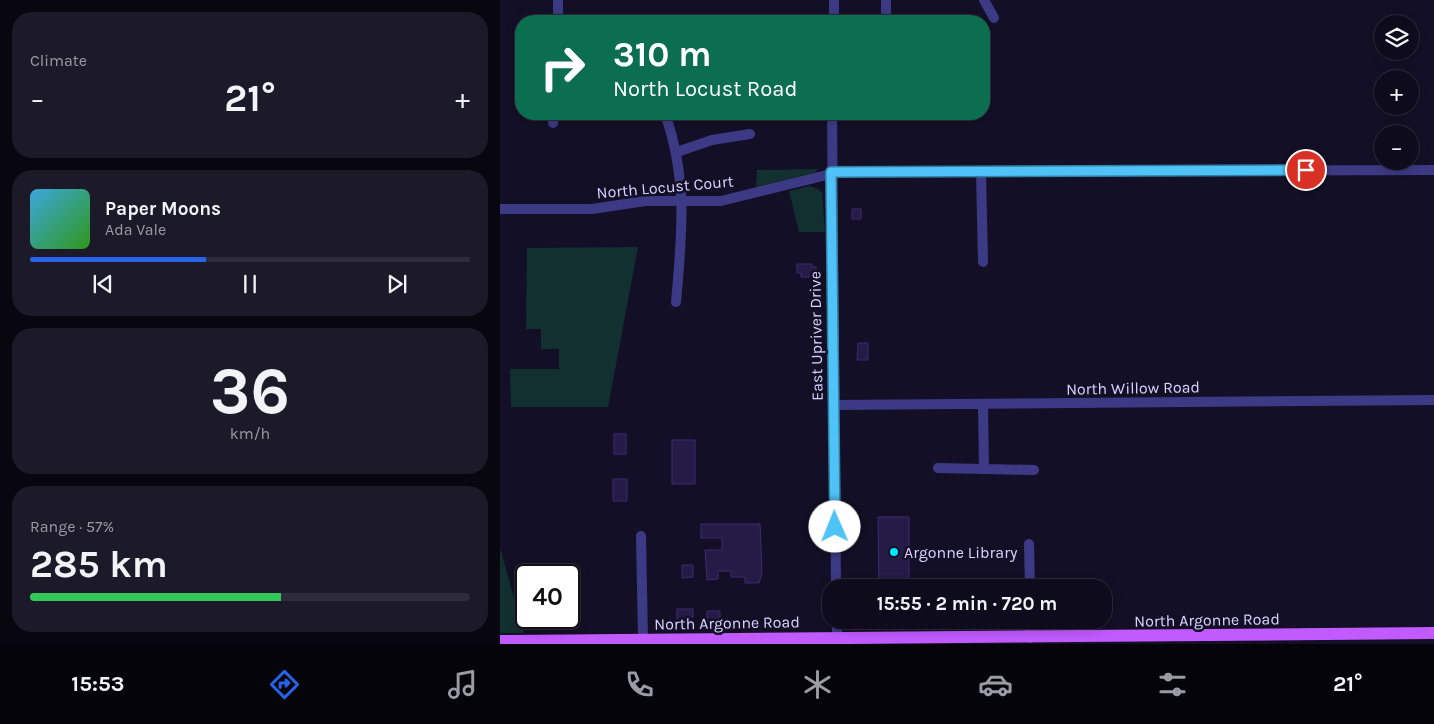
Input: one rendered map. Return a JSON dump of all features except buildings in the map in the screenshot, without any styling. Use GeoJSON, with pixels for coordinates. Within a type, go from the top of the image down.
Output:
{"type":"FeatureCollection","features":[{"type":"Feature","properties":{"kind":"main road","name":"North Argonne Road"},"geometry":{"type":"LineString","coordinates":[[500,641],[837,641],[1434,633]]}},
{"type":"Feature","properties":{"kind":"street"},"geometry":{"type":"LineString","coordinates":[[558,0],[558,15]]}},
{"type":"Feature","properties":{"kind":"street"},"geometry":{"type":"LineString","coordinates":[[834,0],[834,15]]}},
{"type":"Feature","properties":{"kind":"street"},"geometry":{"type":"LineString","coordinates":[[886,0],[886,13]]}},
{"type":"Feature","properties":{"kind":"street"},"geometry":{"type":"LineString","coordinates":[[984,0],[994,18]]}},
{"type":"Feature","properties":{"kind":"street"},"geometry":{"type":"LineString","coordinates":[[667,120],[676,152],[683,201],[676,302]]}},
{"type":"Feature","properties":{"kind":"street","name":"East Upriver Drive"},"geometry":{"type":"LineString","coordinates":[[832,120],[836,579]]}},
{"type":"Feature","properties":{"kind":"street"},"geometry":{"type":"LineString","coordinates":[[676,152],[712,140],[750,134]]}},
{"type":"Feature","properties":{"kind":"street","name":"North Locust Court"},"geometry":{"type":"LineString","coordinates":[[500,209],[592,209],[645,201],[721,200],[831,173],[1434,170]]}},
{"type":"Feature","properties":{"kind":"street"},"geometry":{"type":"LineString","coordinates":[[981,171],[983,262]]}},
{"type":"Feature","properties":{"kind":"street","name":"North Willow Road"},"geometry":{"type":"LineString","coordinates":[[833,405],[1434,400]]}},
{"type":"Feature","properties":{"kind":"street"},"geometry":{"type":"LineString","coordinates":[[983,404],[984,469]]}},
{"type":"Feature","properties":{"kind":"street"},"geometry":{"type":"LineString","coordinates":[[938,468],[1034,470]]}},
{"type":"Feature","properties":{"kind":"street"},"geometry":{"type":"LineString","coordinates":[[641,536],[643,640]]}},
{"type":"Feature","properties":{"kind":"street"},"geometry":{"type":"LineString","coordinates":[[1029,544],[1030,579]]}},
{"type":"Feature","properties":{"kind":"street"},"geometry":{"type":"LineString","coordinates":[[1030,629],[1030,638]]}},
{"type":"Feature","properties":{"kind":"green space"},"geometry":{"type":"Polygon","coordinates":[[[818,169],[814,173],[756,187],[757,170],[818,169]]]}},
{"type":"Feature","properties":{"kind":"green space"},"geometry":{"type":"Polygon","coordinates":[[[810,186],[822,193],[825,232],[799,232],[789,191],[810,186]]]}},
{"type":"Feature","properties":{"kind":"green space"},"geometry":{"type":"Polygon","coordinates":[[[638,247],[608,407],[511,407],[510,369],[559,369],[559,349],[541,349],[541,329],[526,329],[527,248],[638,247]]]}},
{"type":"Feature","properties":{"kind":"green space"},"geometry":{"type":"Polygon","coordinates":[[[500,548],[515,601],[515,629],[523,629],[524,633],[500,633],[500,548]]]}},
{"type":"Feature","properties":{"kind":"place","name":"Argonne Library"},"geometry":{"type":"Point","coordinates":[894,552]}},
{"type":"Feature","properties":{"kind":"route"},"geometry":{"type":"LineString","coordinates":[[835,527],[831,172],[1306,170]]}}]}
